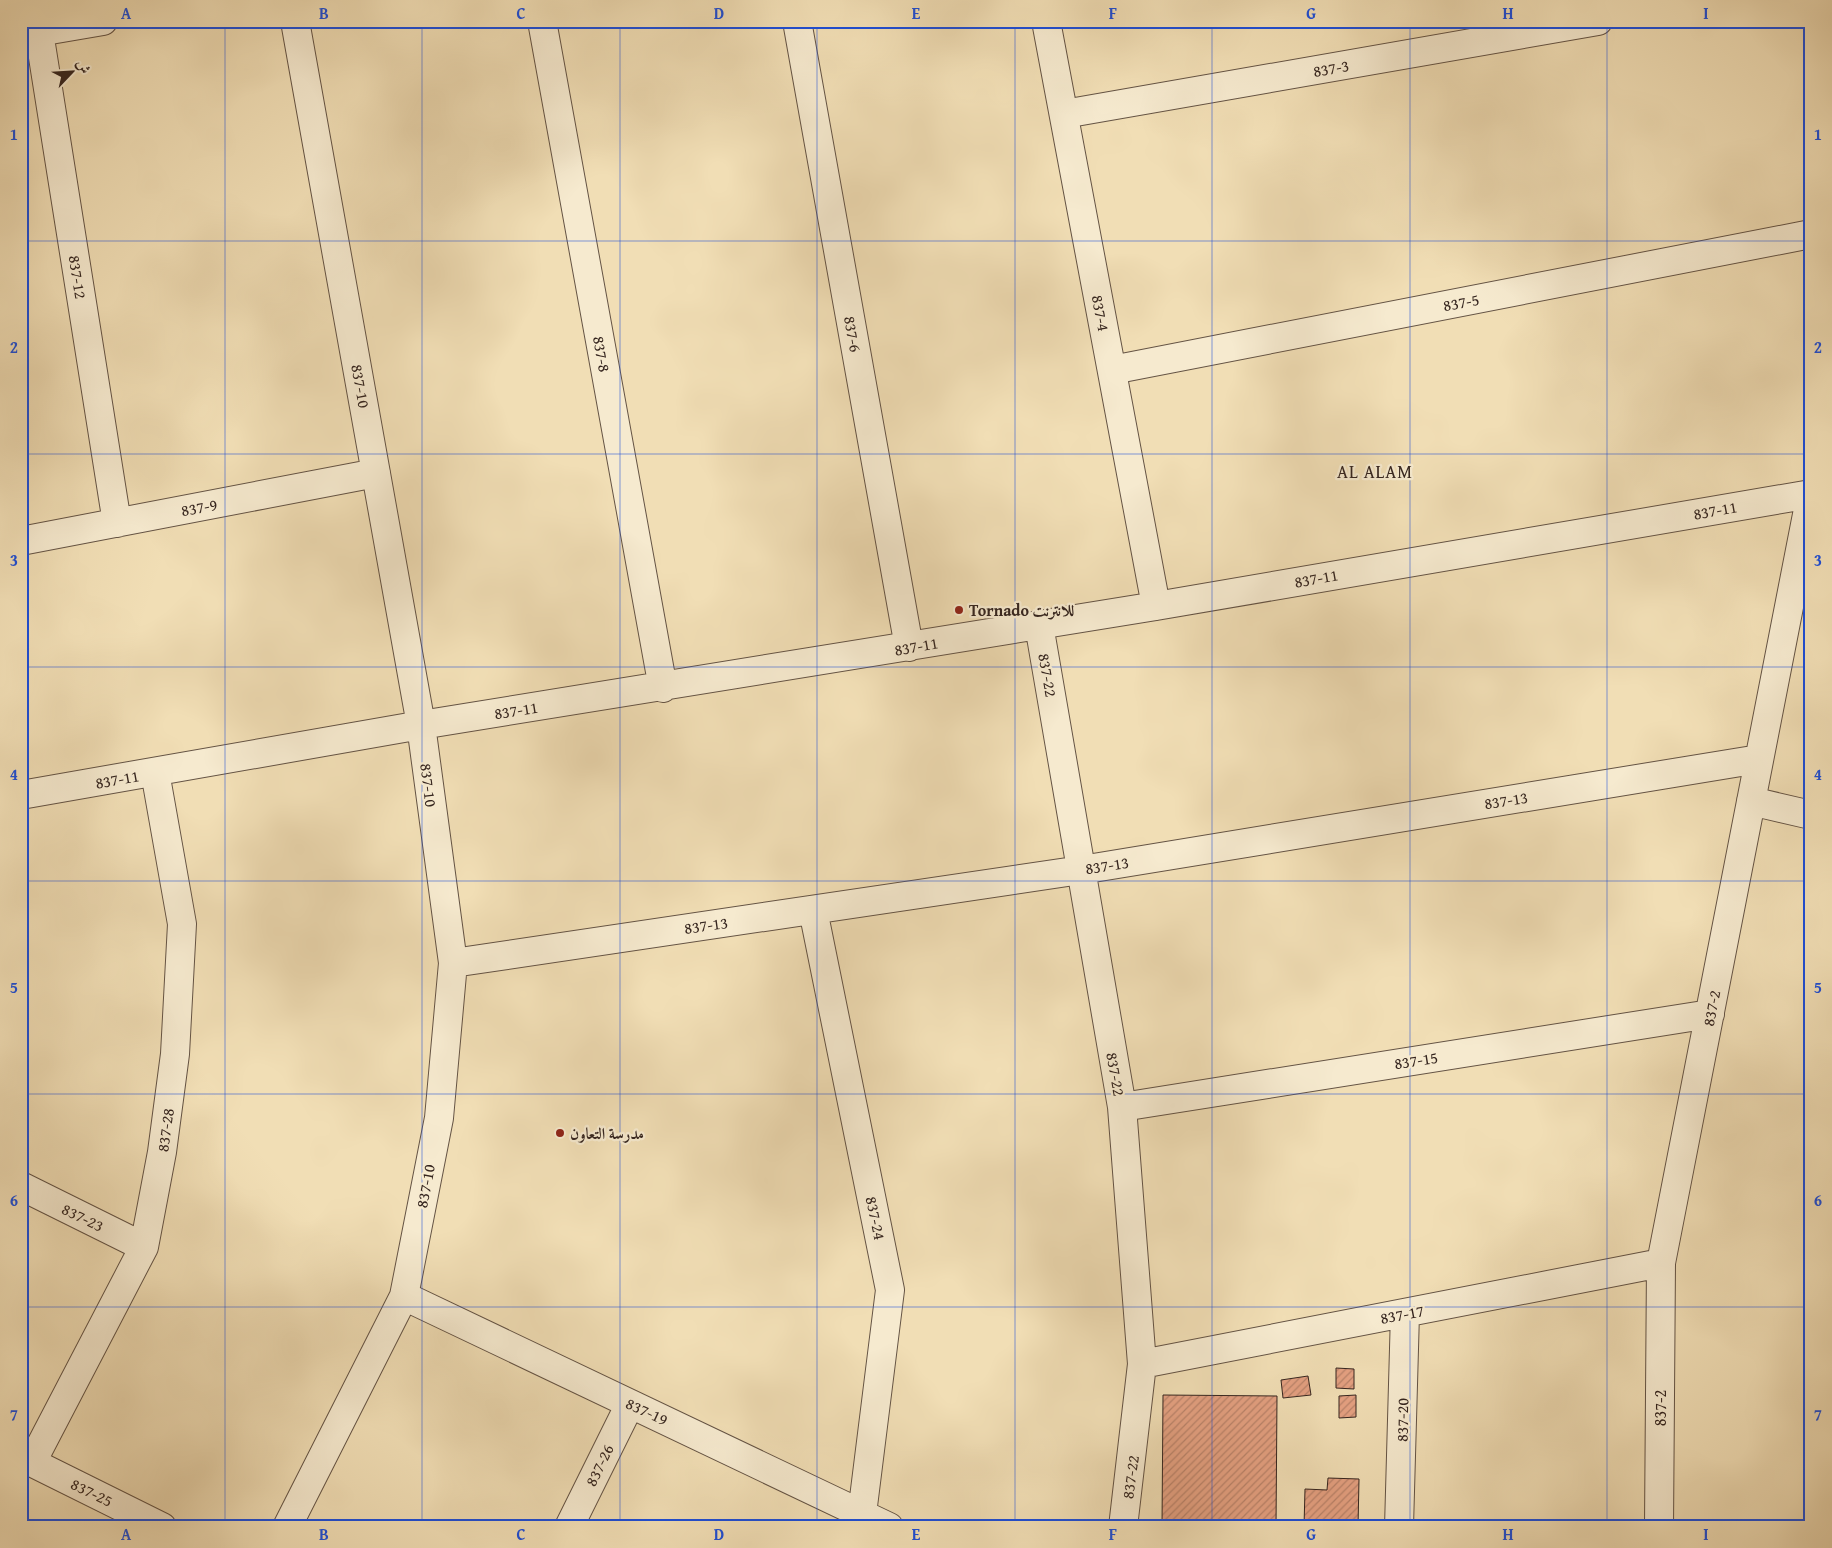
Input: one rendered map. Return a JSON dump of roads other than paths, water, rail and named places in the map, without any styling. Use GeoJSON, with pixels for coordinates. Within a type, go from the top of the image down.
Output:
{"type":"FeatureCollection","features":[{"type":"Feature","properties":{"kind":"street"},"geometry":{"type":"LineString","coordinates":[[30,33],[103,21]]}},
{"type":"Feature","properties":{"kind":"street","name":"837-10"},"geometry":{"type":"LineString","coordinates":[[287,1527],[404,1296],[439,1118],[452,963],[421,725],[295,21]]}},
{"type":"Feature","properties":{"kind":"street","name":"837-8"},"geometry":{"type":"LineString","coordinates":[[542,21],[663,688]]}},
{"type":"Feature","properties":{"kind":"street","name":"837-6"},"geometry":{"type":"LineString","coordinates":[[798,21],[909,647]]}},
{"type":"Feature","properties":{"kind":"street","name":"837-4"},"geometry":{"type":"LineString","coordinates":[[1046,21],[1156,606]]}},
{"type":"Feature","properties":{"kind":"street","name":"837-3"},"geometry":{"type":"LineString","coordinates":[[1064,114],[1598,21]]}},
{"type":"Feature","properties":{"kind":"street","name":"837-12"},"geometry":{"type":"LineString","coordinates":[[30,33],[117,523]]}},
{"type":"Feature","properties":{"kind":"street","name":"837-5"},"geometry":{"type":"LineString","coordinates":[[1112,370],[1811,234]]}},
{"type":"Feature","properties":{"kind":"street","name":"837-9"},"geometry":{"type":"LineString","coordinates":[[21,541],[376,473]]}},
{"type":"Feature","properties":{"kind":"street","name":"837-11"},"geometry":{"type":"LineString","coordinates":[[21,795],[421,725],[663,688],[1811,494]]}},
{"type":"Feature","properties":{"kind":"street","name":"837-2"},"geometry":{"type":"LineString","coordinates":[[1659,1527],[1661,1263],[1811,494]]}},
{"type":"Feature","properties":{"kind":"street","name":"837-22"},"geometry":{"type":"LineString","coordinates":[[1040,625],[1122,1107],[1142,1364],[1123,1527]]}},
{"type":"Feature","properties":{"kind":"street","name":"837-13"},"geometry":{"type":"LineString","coordinates":[[452,963],[1081,870],[1759,759]]}},
{"type":"Feature","properties":{"kind":"street","name":"837-28"},"geometry":{"type":"LineString","coordinates":[[27,1459],[144,1247],[162,1152],[175,1054],[182,924],[155,772]]}},
{"type":"Feature","properties":{"kind":"street"},"geometry":{"type":"LineString","coordinates":[[1751,801],[1811,815]]}},
{"type":"Feature","properties":{"kind":"street","name":"837-24"},"geometry":{"type":"LineString","coordinates":[[813,910],[890,1290],[859,1520]]}},
{"type":"Feature","properties":{"kind":"street","name":"837-15"},"geometry":{"type":"LineString","coordinates":[[1122,1107],[1710,1014]]}},
{"type":"Feature","properties":{"kind":"street","name":"837-23"},"geometry":{"type":"LineString","coordinates":[[21,1186],[144,1247]]}},
{"type":"Feature","properties":{"kind":"street","name":"837-17"},"geometry":{"type":"LineString","coordinates":[[1142,1364],[1661,1263]]}},
{"type":"Feature","properties":{"kind":"street","name":"837-19"},"geometry":{"type":"LineString","coordinates":[[404,1296],[630,1404],[859,1520],[889,1527]]}},
{"type":"Feature","properties":{"kind":"street","name":"837-20"},"geometry":{"type":"LineString","coordinates":[[1399,1527],[1405,1313]]}},
{"type":"Feature","properties":{"kind":"street","name":"837-26"},"geometry":{"type":"LineString","coordinates":[[569,1527],[630,1404]]}},
{"type":"Feature","properties":{"kind":"street","name":"837-25"},"geometry":{"type":"LineString","coordinates":[[27,1459],[162,1527]]}},
{"type":"Feature","properties":{"kind":"place","name":"Tornado للانترنت"},"geometry":{"type":"Point","coordinates":[959,610]}},
{"type":"Feature","properties":{"kind":"place","name":"مدرسة التعاون"},"geometry":{"type":"Point","coordinates":[560,1133]}},
{"type":"Feature","properties":{"kind":"district","name":"AL ALAM"},"geometry":{"type":"Point","coordinates":[1375,471]}}]}
